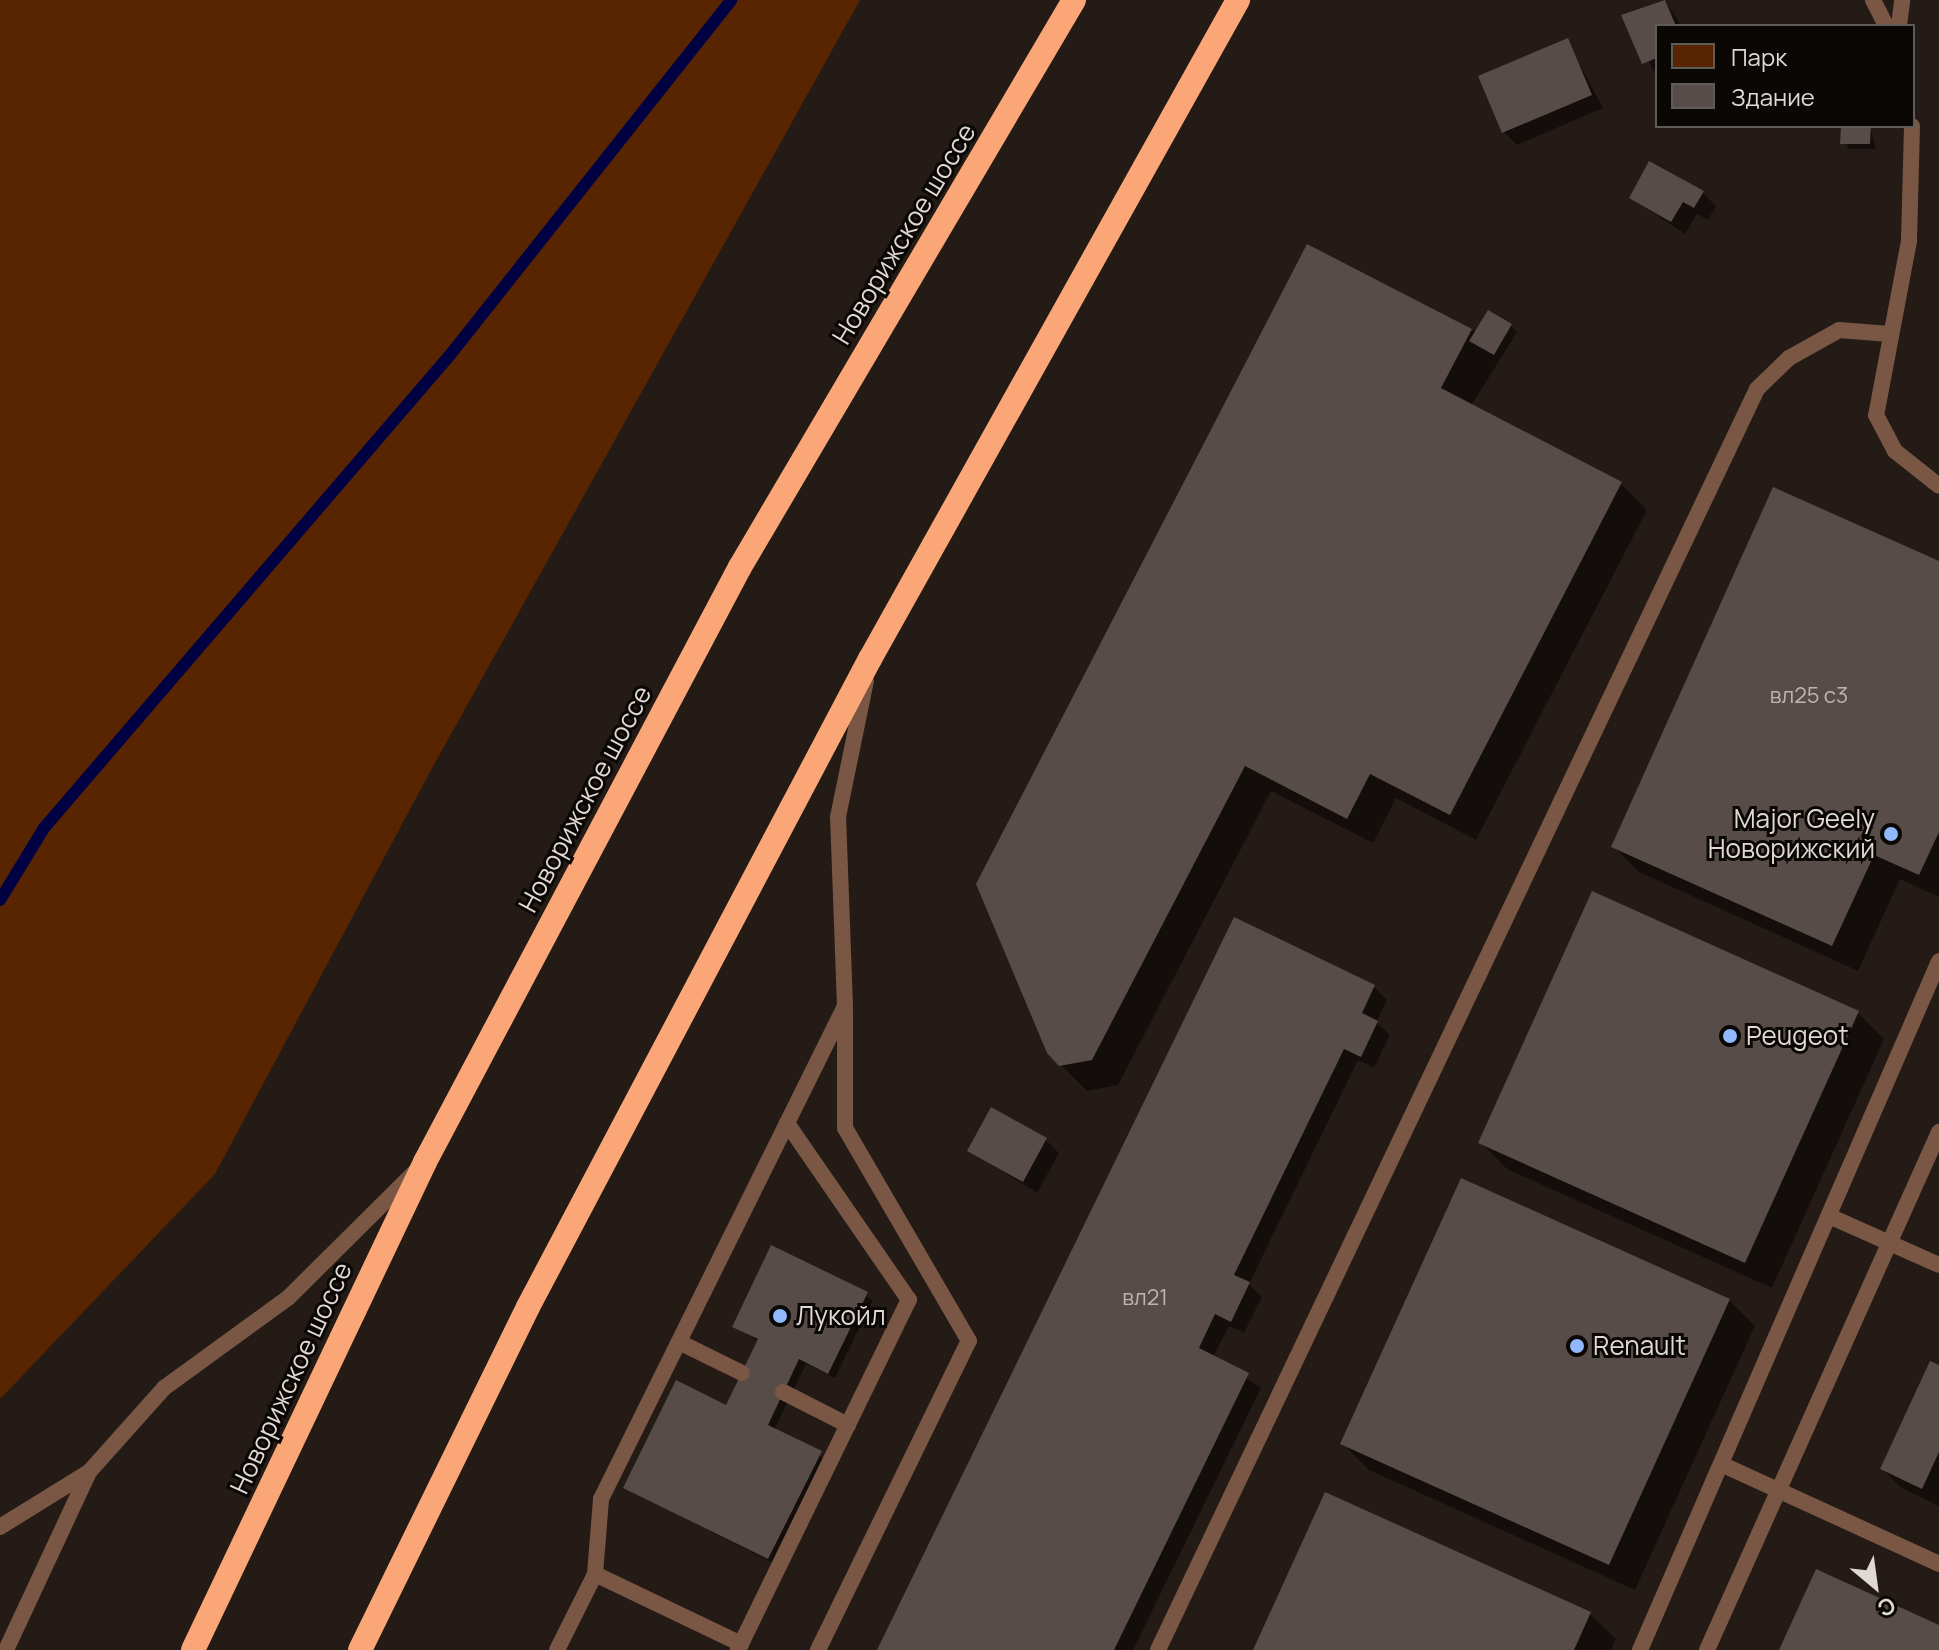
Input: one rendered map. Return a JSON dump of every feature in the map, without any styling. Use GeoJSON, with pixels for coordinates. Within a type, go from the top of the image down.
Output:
{"type":"FeatureCollection","features":[{"type":"Feature","properties":{"kind":"highway","name":"Новорижское шоссе"},"geometry":{"type":"LineString","coordinates":[[193,1650],[425,1162],[740,567],[1074,0]]}},
{"type":"Feature","properties":{"kind":"highway"},"geometry":{"type":"LineString","coordinates":[[360,1650],[528,1307],[870,659],[1238,0]]}},
{"type":"Feature","properties":{"kind":"lane"},"geometry":{"type":"LineString","coordinates":[[1873,0],[1885,24]]}},
{"type":"Feature","properties":{"kind":"lane"},"geometry":{"type":"LineString","coordinates":[[1899,24],[1902,0]]}},
{"type":"Feature","properties":{"kind":"lane"},"geometry":{"type":"LineString","coordinates":[[1912,128],[1909,241],[1876,415],[1895,451],[1939,486]]}},
{"type":"Feature","properties":{"kind":"lane"},"geometry":{"type":"LineString","coordinates":[[1158,1650],[1757,389],[1789,358],[1839,330],[1890,334]]}},
{"type":"Feature","properties":{"kind":"lane"},"geometry":{"type":"LineString","coordinates":[[818,1650],[969,1341],[845,1128],[845,1006],[838,817],[870,659]]}},
{"type":"Feature","properties":{"kind":"lane"},"geometry":{"type":"LineString","coordinates":[[1640,1650],[1939,961]]}},
{"type":"Feature","properties":{"kind":"lane"},"geometry":{"type":"LineString","coordinates":[[557,1650],[595,1574],[601,1499],[845,1006]]}},
{"type":"Feature","properties":{"kind":"lane"},"geometry":{"type":"LineString","coordinates":[[595,1574],[740,1647],[909,1300],[787,1123]]}},
{"type":"Feature","properties":{"kind":"lane"},"geometry":{"type":"LineString","coordinates":[[1707,1650],[1939,1132]]}},
{"type":"Feature","properties":{"kind":"lane"},"geometry":{"type":"LineString","coordinates":[[0,1527],[89,1472],[164,1388],[288,1298],[425,1162]]}},
{"type":"Feature","properties":{"kind":"lane"},"geometry":{"type":"LineString","coordinates":[[1829,1216],[1939,1265]]}},
{"type":"Feature","properties":{"kind":"lane"},"geometry":{"type":"LineString","coordinates":[[679,1342],[742,1373]]}},
{"type":"Feature","properties":{"kind":"lane"},"geometry":{"type":"LineString","coordinates":[[783,1392],[848,1425]]}},
{"type":"Feature","properties":{"kind":"lane"},"geometry":{"type":"LineString","coordinates":[[1721,1464],[1939,1564]]}},
{"type":"Feature","properties":{"kind":"lane"},"geometry":{"type":"LineString","coordinates":[[6,1650],[89,1472]]}},
{"type":"Feature","properties":{"kind":"green space"},"geometry":{"type":"Polygon","coordinates":[[[0,0],[860,0],[431,770],[215,1174],[0,1399],[0,0]]]}},
{"type":"Feature","properties":{"kind":"building"},"geometry":{"type":"Polygon","coordinates":[[[1665,0],[1675,24],[1655,24],[1655,59],[1642,64],[1621,15],[1665,0]]]}},
{"type":"Feature","properties":{"kind":"building"},"geometry":{"type":"Polygon","coordinates":[[[1568,38],[1592,95],[1502,133],[1478,76],[1568,38]]]}},
{"type":"Feature","properties":{"kind":"building"},"geometry":{"type":"Polygon","coordinates":[[[1841,128],[1871,128],[1870,144],[1840,144],[1841,128]]]}},
{"type":"Feature","properties":{"kind":"building"},"geometry":{"type":"Polygon","coordinates":[[[1649,161],[1704,191],[1694,208],[1683,202],[1671,222],[1629,198],[1649,161]]]}},
{"type":"Feature","properties":{"kind":"building"},"geometry":{"type":"Polygon","coordinates":[[[1307,244],[1472,329],[1441,388],[1622,482],[1450,815],[1370,774],[1347,819],[1245,766],[1092,1060],[1059,1066],[1047,1053],[976,884],[1307,244]]]}},
{"type":"Feature","properties":{"kind":"building"},"geometry":{"type":"Polygon","coordinates":[[[1488,310],[1512,324],[1494,355],[1469,341],[1488,310]]]}},
{"type":"Feature","properties":{"kind":"building"},"geometry":{"type":"Polygon","coordinates":[[[1773,487],[1939,561],[1939,832],[1919,875],[1874,855],[1832,946],[1611,847],[1773,487]]]}},
{"type":"Feature","properties":{"kind":"building"},"geometry":{"type":"Polygon","coordinates":[[[1592,891],[1859,1011],[1745,1263],[1478,1143],[1592,891]]]}},
{"type":"Feature","properties":{"kind":"building"},"geometry":{"type":"Polygon","coordinates":[[[1234,917],[1375,985],[1362,1013],[1378,1021],[1361,1057],[1344,1049],[1234,1275],[1250,1282],[1231,1322],[1215,1314],[1199,1348],[1249,1373],[1114,1650],[877,1650],[1234,917]]]}},
{"type":"Feature","properties":{"kind":"building"},"geometry":{"type":"Polygon","coordinates":[[[991,1107],[1047,1138],[1023,1182],[967,1151],[991,1107]]]}},
{"type":"Feature","properties":{"kind":"building"},"geometry":{"type":"Polygon","coordinates":[[[1461,1178],[1730,1299],[1609,1565],[1340,1444],[1461,1178]]]}},
{"type":"Feature","properties":{"kind":"building"},"geometry":{"type":"Polygon","coordinates":[[[771,1245],[868,1292],[828,1374],[799,1359],[768,1425],[822,1451],[768,1559],[623,1488],[676,1380],[726,1405],[758,1339],[732,1327],[771,1245]]]}},
{"type":"Feature","properties":{"kind":"building"},"geometry":{"type":"Polygon","coordinates":[[[1930,1361],[1939,1365],[1939,1452],[1922,1489],[1880,1469],[1930,1361]]]}},
{"type":"Feature","properties":{"kind":"building"},"geometry":{"type":"Polygon","coordinates":[[[1325,1492],[1591,1612],[1574,1650],[1253,1650],[1325,1492]]]}},
{"type":"Feature","properties":{"kind":"building"},"geometry":{"type":"Polygon","coordinates":[[[1816,1569],[1939,1625],[1939,1650],[1779,1650],[1816,1569]]]}},
{"type":"Feature","properties":{"kind":"waterway"},"geometry":{"type":"LineString","coordinates":[[0,900],[44,828],[450,355],[731,0]]}},
{"type":"Feature","properties":{"kind":"place","name":"Major Geely Новорижский"},"geometry":{"type":"Point","coordinates":[1891,834]}},
{"type":"Feature","properties":{"kind":"place","name":"Peugeot"},"geometry":{"type":"Point","coordinates":[1730,1036]}},
{"type":"Feature","properties":{"kind":"place","name":"Лукойл"},"geometry":{"type":"Point","coordinates":[780,1316]}},
{"type":"Feature","properties":{"kind":"place","name":"Renault"},"geometry":{"type":"Point","coordinates":[1577,1346]}}]}
